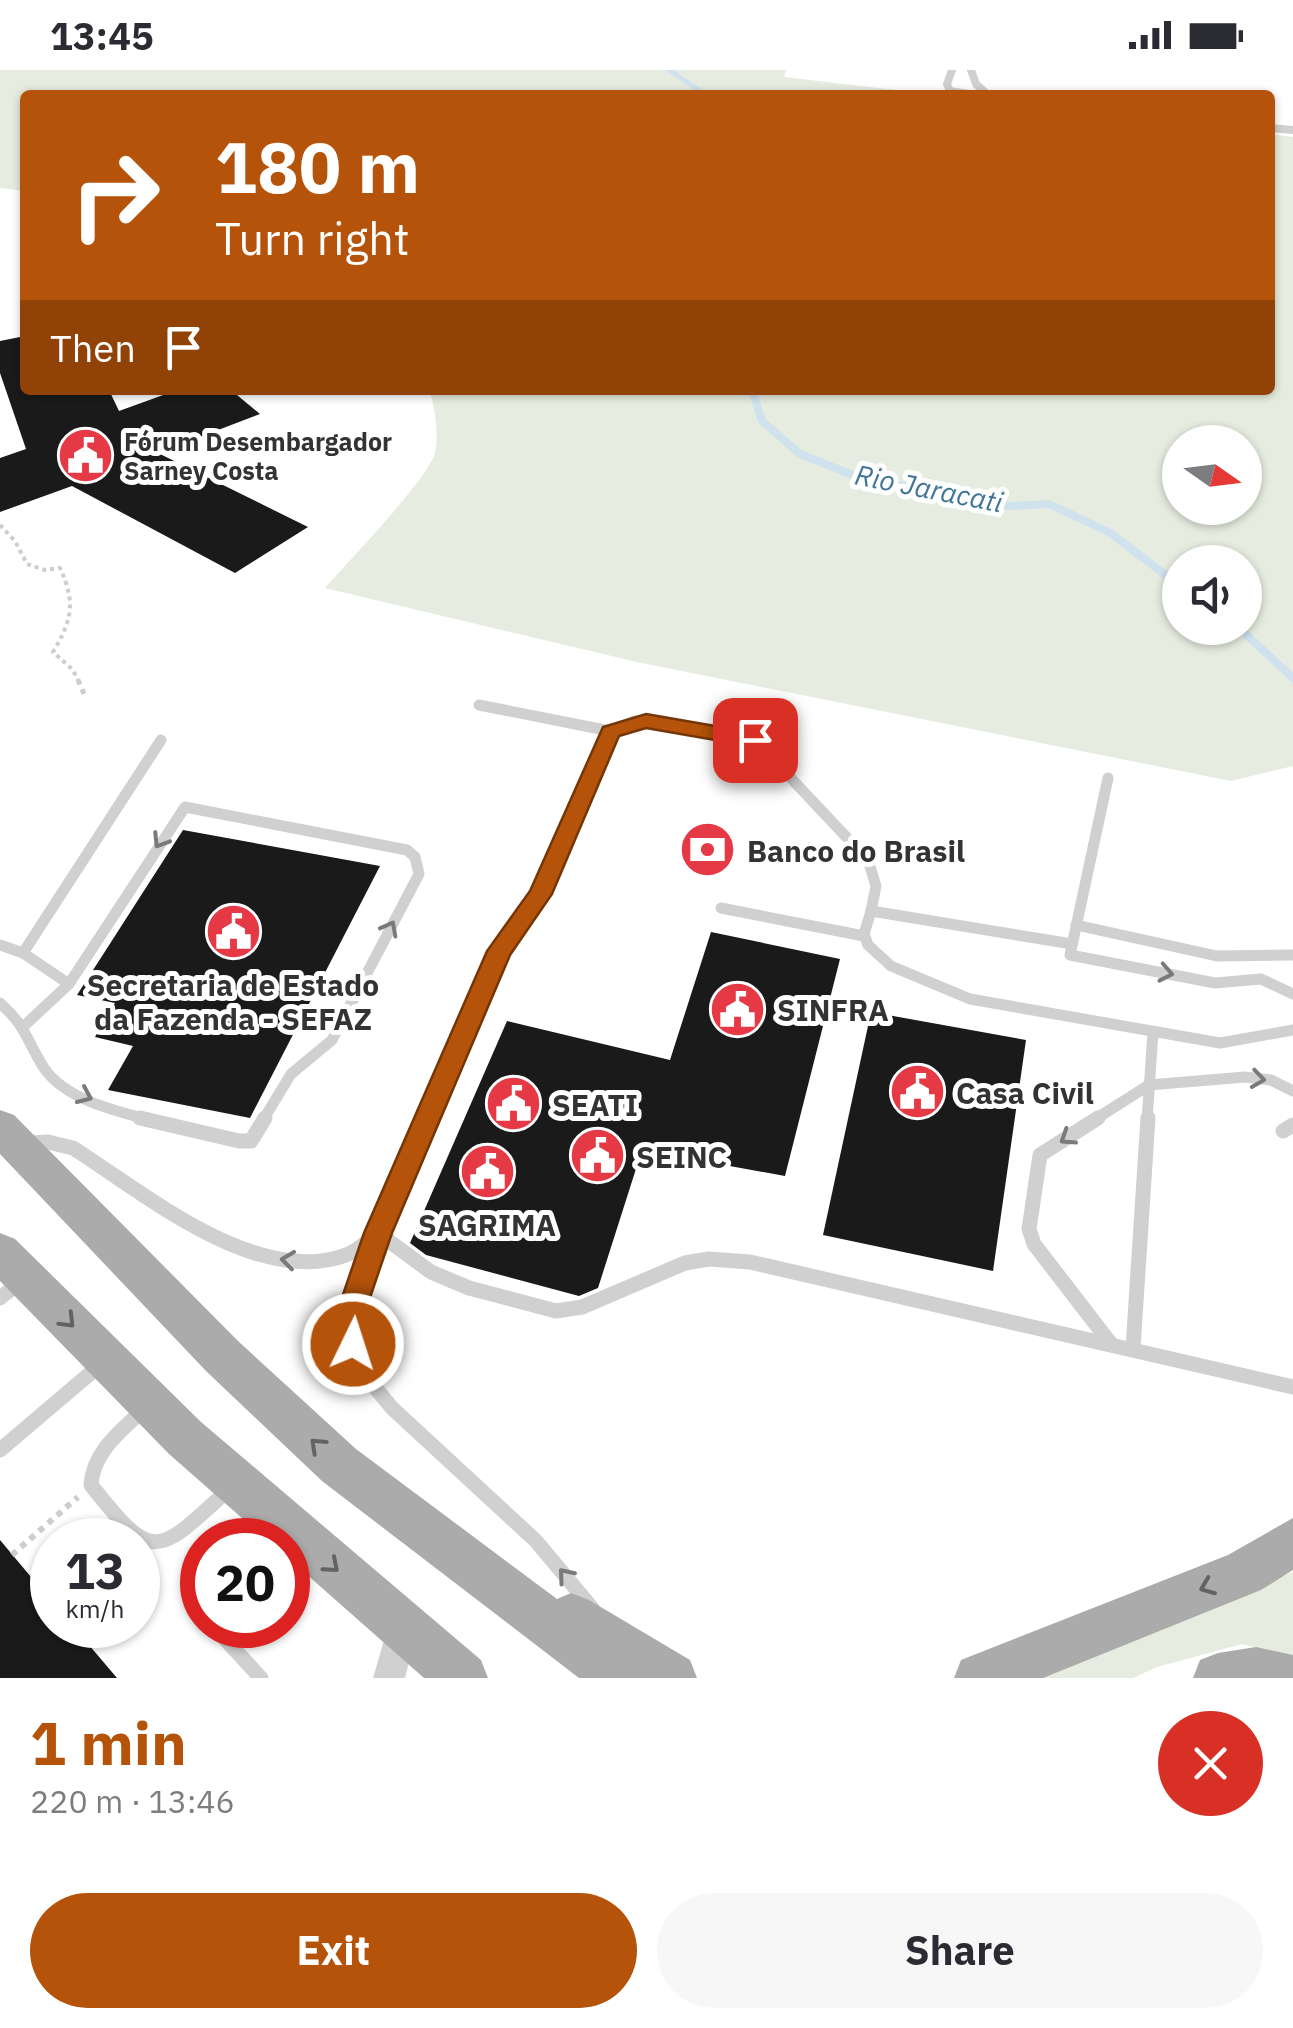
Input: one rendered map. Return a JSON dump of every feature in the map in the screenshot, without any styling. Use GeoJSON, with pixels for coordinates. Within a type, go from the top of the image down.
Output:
{"type":"FeatureCollection","features":[{"type":"Feature","properties":{"kind":"main road"},"geometry":{"type":"LineString","coordinates":[[9,1136],[222,1356],[339,1465],[450,1548],[624,1664],[672,1678]]}},
{"type":"Feature","properties":{"kind":"main road"},"geometry":{"type":"LineString","coordinates":[[8,1276],[107,1360],[236,1482],[463,1678]]}},
{"type":"Feature","properties":{"kind":"main road"},"geometry":{"type":"LineString","coordinates":[[979,1678],[1244,1572],[1293,1542]]}},
{"type":"Feature","properties":{"kind":"main road"},"geometry":{"type":"LineString","coordinates":[[1218,1678],[1256,1672],[1286,1678]]}},
{"type":"Feature","properties":{"kind":"street"},"geometry":{"type":"LineString","coordinates":[[389,1678],[402,1627]]}},
{"type":"Feature","properties":{"kind":"lane"},"geometry":{"type":"LineString","coordinates":[[952,70],[947,87],[957,90]]}},
{"type":"Feature","properties":{"kind":"lane"},"geometry":{"type":"LineString","coordinates":[[480,705],[610,732],[646,721],[755,740],[868,860],[876,886],[864,936],[870,949],[882,960],[941,990],[970,999],[1220,1042],[1264,1038],[1293,1030]]}},
{"type":"Feature","properties":{"kind":"lane"},"geometry":{"type":"LineString","coordinates":[[610,732],[540,894],[499,951],[378,1233],[349,1318],[364,1374],[392,1408],[536,1540],[624,1664]]}},
{"type":"Feature","properties":{"kind":"lane"},"geometry":{"type":"LineString","coordinates":[[22,953],[161,740]]}},
{"type":"Feature","properties":{"kind":"lane"},"geometry":{"type":"LineString","coordinates":[[1071,949],[1108,778]]}},
{"type":"Feature","properties":{"kind":"lane"},"geometry":{"type":"LineString","coordinates":[[0,1004],[24,1026],[36,1057],[51,1077],[68,1088],[116,1108],[250,1141],[291,1074],[332,1040],[419,874],[418,860],[413,852],[402,848],[185,807],[69,984],[24,1026]]}},
{"type":"Feature","properties":{"kind":"lane"},"geometry":{"type":"LineString","coordinates":[[721,908],[864,936]]}},
{"type":"Feature","properties":{"kind":"lane"},"geometry":{"type":"LineString","coordinates":[[871,910],[1071,949],[1215,983],[1261,979],[1293,994]]}},
{"type":"Feature","properties":{"kind":"lane"},"geometry":{"type":"LineString","coordinates":[[1076,925],[1217,956],[1293,955]]}},
{"type":"Feature","properties":{"kind":"lane"},"geometry":{"type":"LineString","coordinates":[[0,944],[22,953],[69,984]]}},
{"type":"Feature","properties":{"kind":"lane"},"geometry":{"type":"LineString","coordinates":[[1133,1348],[1152,1032]]}},
{"type":"Feature","properties":{"kind":"lane"},"geometry":{"type":"LineString","coordinates":[[1111,1344],[1034,1244],[1029,1229],[1040,1155],[1149,1085],[1245,1076],[1271,1080],[1293,1091]]}},
{"type":"Feature","properties":{"kind":"lane"},"geometry":{"type":"LineString","coordinates":[[9,1136],[73,1148],[206,1230],[268,1257],[294,1262],[322,1261],[348,1254],[378,1233]]}},
{"type":"Feature","properties":{"kind":"lane"},"geometry":{"type":"LineString","coordinates":[[378,1233],[431,1272],[469,1288],[556,1311],[582,1307],[662,1270],[708,1260],[796,1271],[1293,1386]]}},
{"type":"Feature","properties":{"kind":"lane"},"geometry":{"type":"LineString","coordinates":[[0,1450],[107,1360]]}},
{"type":"Feature","properties":{"kind":"lane"},"geometry":{"type":"LineString","coordinates":[[150,1403],[95,1461],[90,1474],[91,1485],[138,1540],[151,1544],[168,1541],[236,1482]]}},
{"type":"Feature","properties":{"kind":"lane"},"geometry":{"type":"LineString","coordinates":[[233,1648],[260,1678]]}},
{"type":"Feature","properties":{"kind":"path"},"geometry":{"type":"LineString","coordinates":[[0,525],[14,534],[26,565],[33,570],[60,568],[75,598],[76,614],[53,652],[73,670],[85,696]]}},
{"type":"Feature","properties":{"kind":"path"},"geometry":{"type":"LineString","coordinates":[[12,1555],[91,1485]]}},
{"type":"Feature","properties":{"kind":"shaded area"},"geometry":{"type":"Polygon","coordinates":[[[0,70],[786,70],[784,77],[896,90],[20,90],[20,190],[0,188],[0,70]]]}},
{"type":"Feature","properties":{"kind":"shaded area"},"geometry":{"type":"Polygon","coordinates":[[[1275,135],[1293,137],[1293,766],[1231,781],[637,662],[325,588],[403,501],[429,465],[437,438],[430,395],[1275,395],[1275,135]]]}},
{"type":"Feature","properties":{"kind":"shaded area"},"geometry":{"type":"Polygon","coordinates":[[[1293,1572],[1293,1656],[1242,1644],[1157,1667],[1133,1678],[1029,1678],[1293,1572]]]}},
{"type":"Feature","properties":{"kind":"building","name":"Fórum Desembargador Sarney Costa"},"geometry":{"type":"Polygon","coordinates":[[[20,337],[20,395],[111,395],[119,411],[163,395],[237,395],[260,414],[158,453],[308,527],[235,573],[72,486],[0,512],[0,458],[26,449],[0,373],[0,341],[20,337]]]}},
{"type":"Feature","properties":{"kind":"building","name":"Secretaria de Estado da Fazenda - SEFAZ"},"geometry":{"type":"Polygon","coordinates":[[[183,830],[380,866],[250,1118],[108,1090],[133,1046],[95,1037],[115,1003],[77,995],[183,830]]]}},
{"type":"Feature","properties":{"kind":"building"},"geometry":{"type":"Polygon","coordinates":[[[711,932],[840,959],[785,1176],[642,1150],[598,1288],[579,1296],[426,1255],[410,1243],[507,1021],[670,1060],[711,932]]]}},
{"type":"Feature","properties":{"kind":"building"},"geometry":{"type":"Polygon","coordinates":[[[871,1012],[1026,1040],[993,1271],[823,1235],[871,1012]]]}},
{"type":"Feature","properties":{"kind":"building"},"geometry":{"type":"Polygon","coordinates":[[[0,1540],[30,1576],[30,1648],[92,1648],[117,1678],[0,1678],[0,1540]]]}},
{"type":"Feature","properties":{"kind":"waterway","name":"Rio Jaracati"},"geometry":{"type":"LineString","coordinates":[[669,70],[699,90]]}},
{"type":"Feature","properties":{"kind":"waterway","name":"Rio Jaracati"},"geometry":{"type":"LineString","coordinates":[[754,395],[762,421],[800,454],[860,478],[1010,506],[1049,504],[1109,532],[1162,572]]}},
{"type":"Feature","properties":{"kind":"waterway","name":"Rio Jaracati"},"geometry":{"type":"LineString","coordinates":[[1257,645],[1293,678]]}},
{"type":"Feature","properties":{"kind":"place","name":"Fórum Desembargador Sarney Costa"},"geometry":{"type":"Point","coordinates":[85,455]}},
{"type":"Feature","properties":{"kind":"place","name":"Banco do Brasil"},"geometry":{"type":"Point","coordinates":[708,850]}},
{"type":"Feature","properties":{"kind":"place","name":"Secretaria de Estado da Fazenda - SEFAZ"},"geometry":{"type":"Point","coordinates":[233,931]}},
{"type":"Feature","properties":{"kind":"place","name":"SINFRA"},"geometry":{"type":"Point","coordinates":[738,1009]}},
{"type":"Feature","properties":{"kind":"place","name":"Casa Civil"},"geometry":{"type":"Point","coordinates":[917,1092]}},
{"type":"Feature","properties":{"kind":"place","name":"SEATI"},"geometry":{"type":"Point","coordinates":[513,1104]}},
{"type":"Feature","properties":{"kind":"place","name":"SEINC"},"geometry":{"type":"Point","coordinates":[597,1156]}},
{"type":"Feature","properties":{"kind":"place","name":"SAGRIMA"},"geometry":{"type":"Point","coordinates":[487,1172]}},
{"type":"Feature","properties":{"kind":"route"},"geometry":{"type":"LineString","coordinates":[[353,1344],[349,1318],[378,1233],[499,951],[540,894],[610,732],[634,721],[646,721],[755,740]]}}]}
